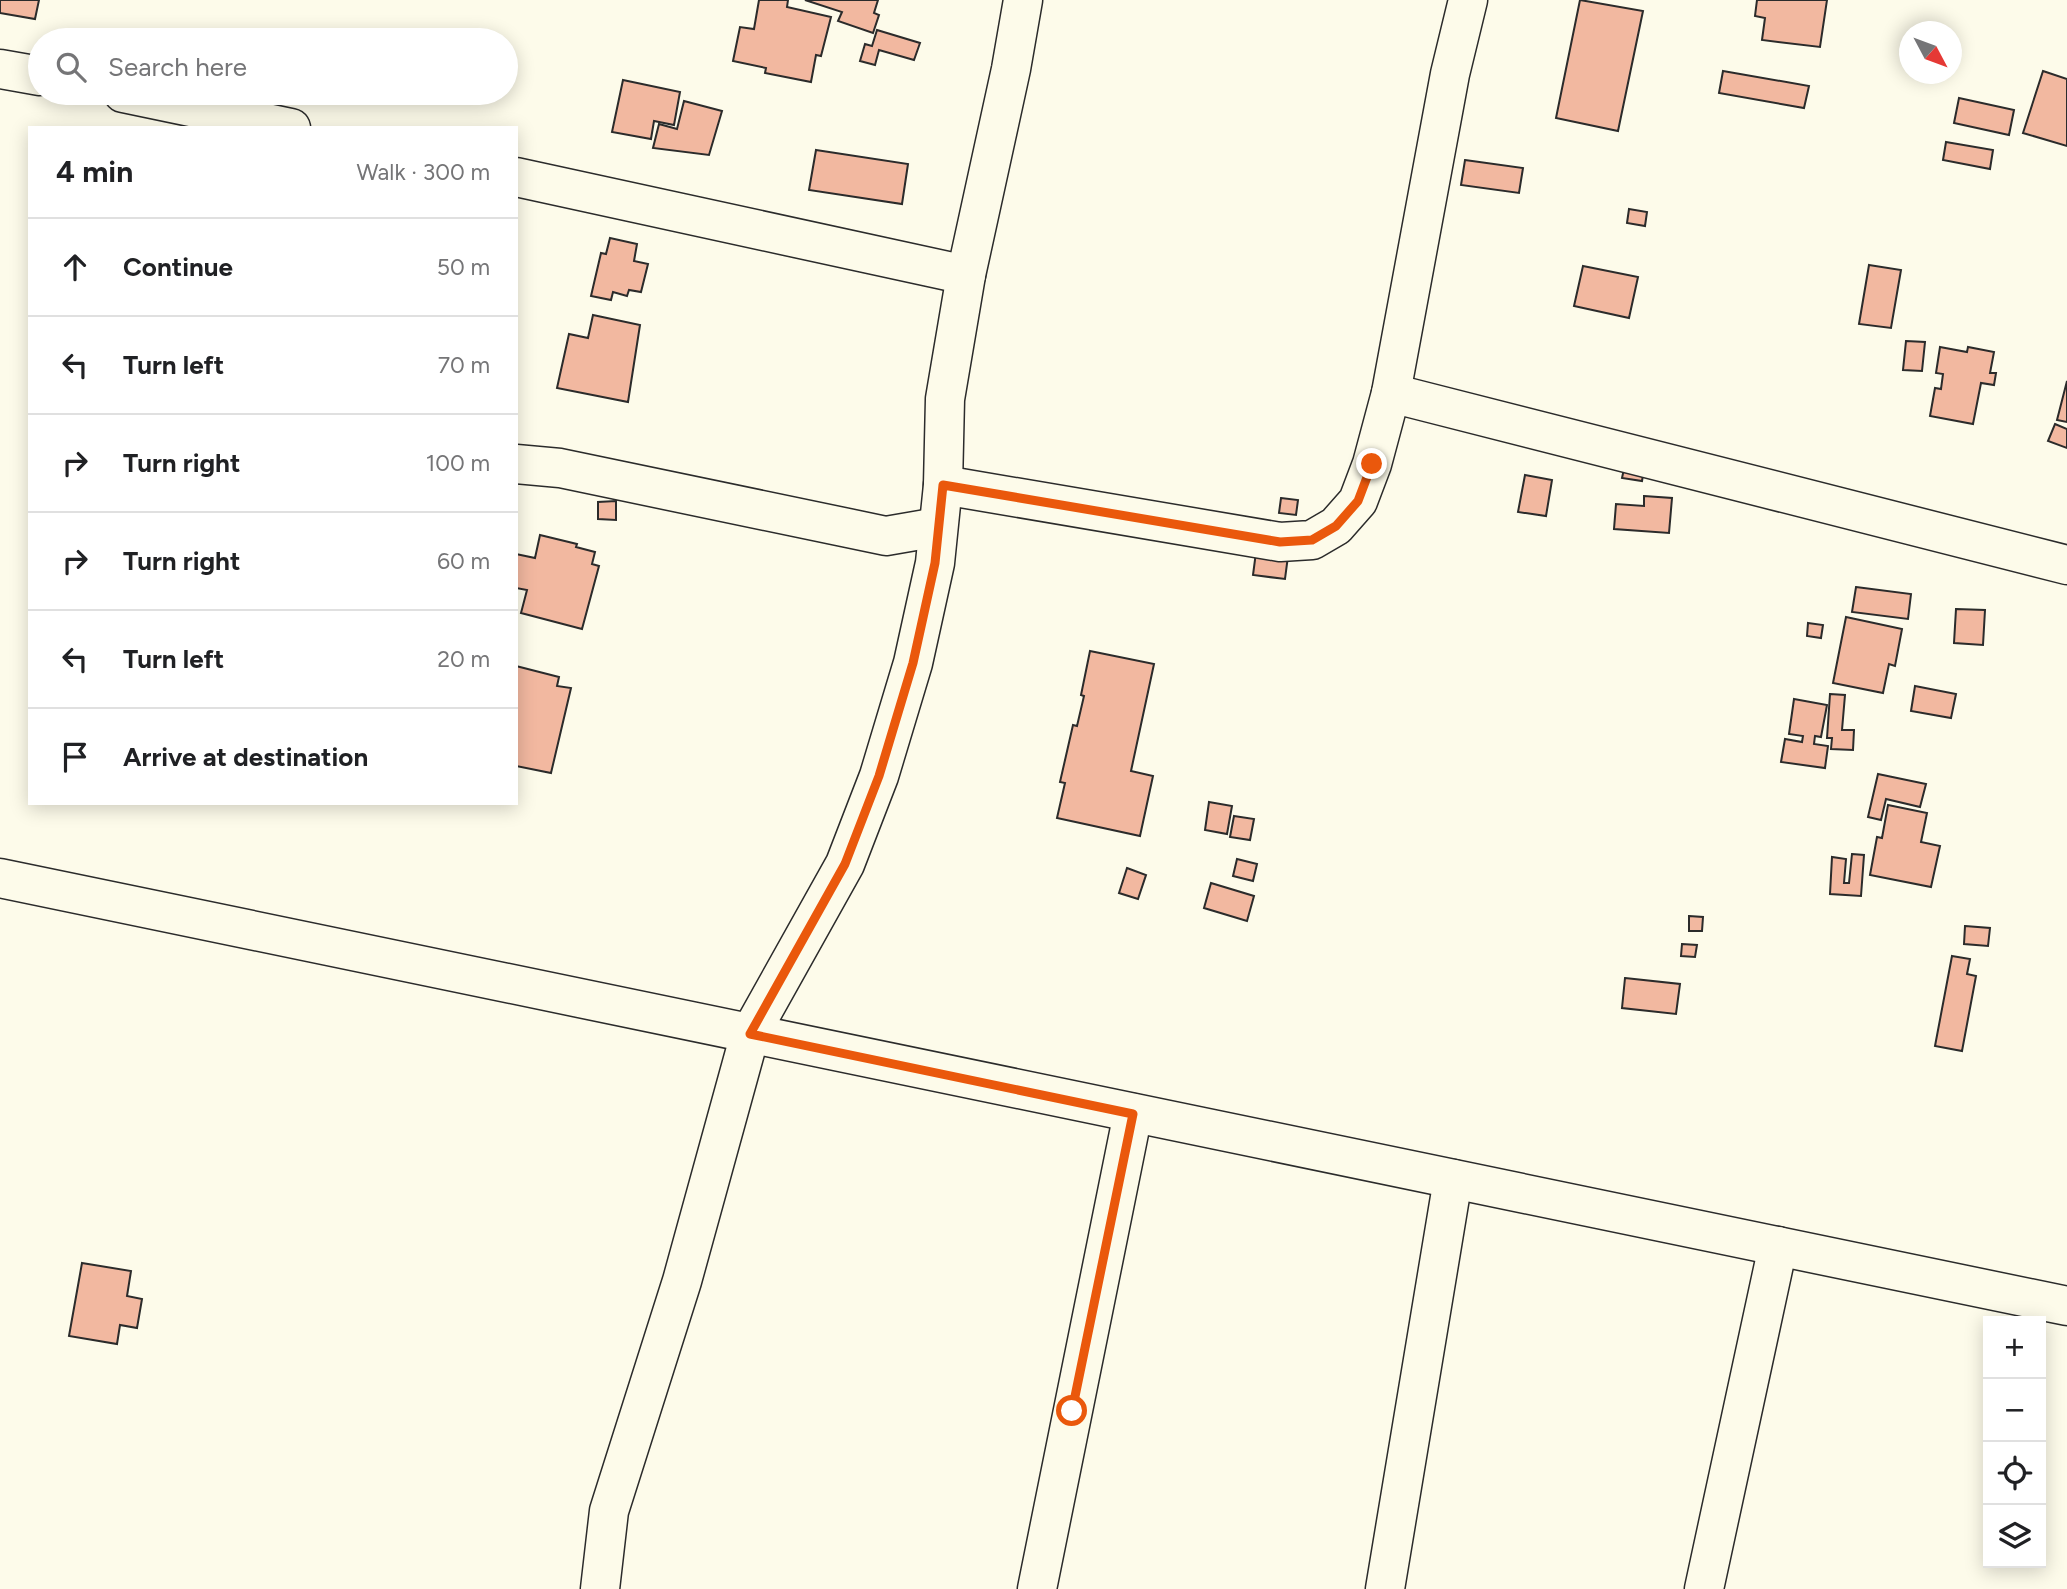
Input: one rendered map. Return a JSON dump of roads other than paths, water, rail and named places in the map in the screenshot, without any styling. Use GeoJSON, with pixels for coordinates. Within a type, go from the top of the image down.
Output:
{"type":"FeatureCollection","features":[{"type":"Feature","properties":{"kind":"street"},"geometry":{"type":"LineString","coordinates":[[600,1589],[609,1511],[682,1281],[750,1034],[845,864],[879,776],[913,663],[935,563],[943,485],[945,399],[966,275],[1011,69],[1023,0]]}},
{"type":"Feature","properties":{"kind":"street"},"geometry":{"type":"LineString","coordinates":[[943,485],[1280,542],[1312,540],[1336,526],[1358,501],[1372,464],[1391,393],[1450,74],[1468,0]]}},
{"type":"Feature","properties":{"kind":"street"},"geometry":{"type":"LineString","coordinates":[[0,69],[28,74]]}},
{"type":"Feature","properties":{"kind":"street"},"geometry":{"type":"LineString","coordinates":[[180,105],[280,126]]}},
{"type":"Feature","properties":{"kind":"street"},"geometry":{"type":"LineString","coordinates":[[518,177],[966,275]]}},
{"type":"Feature","properties":{"kind":"street"},"geometry":{"type":"LineString","coordinates":[[1391,393],[2067,565]]}},
{"type":"Feature","properties":{"kind":"street"},"geometry":{"type":"LineString","coordinates":[[518,464],[559,468],[886,536],[939,527]]}},
{"type":"Feature","properties":{"kind":"street"},"geometry":{"type":"LineString","coordinates":[[0,878],[2067,1306]]}},
{"type":"Feature","properties":{"kind":"street"},"geometry":{"type":"LineString","coordinates":[[1037,1589],[1133,1114]]}},
{"type":"Feature","properties":{"kind":"street"},"geometry":{"type":"LineString","coordinates":[[1385,1589],[1452,1179]]}},
{"type":"Feature","properties":{"kind":"street"},"geometry":{"type":"LineString","coordinates":[[1704,1589],[1778,1246]]}}]}
